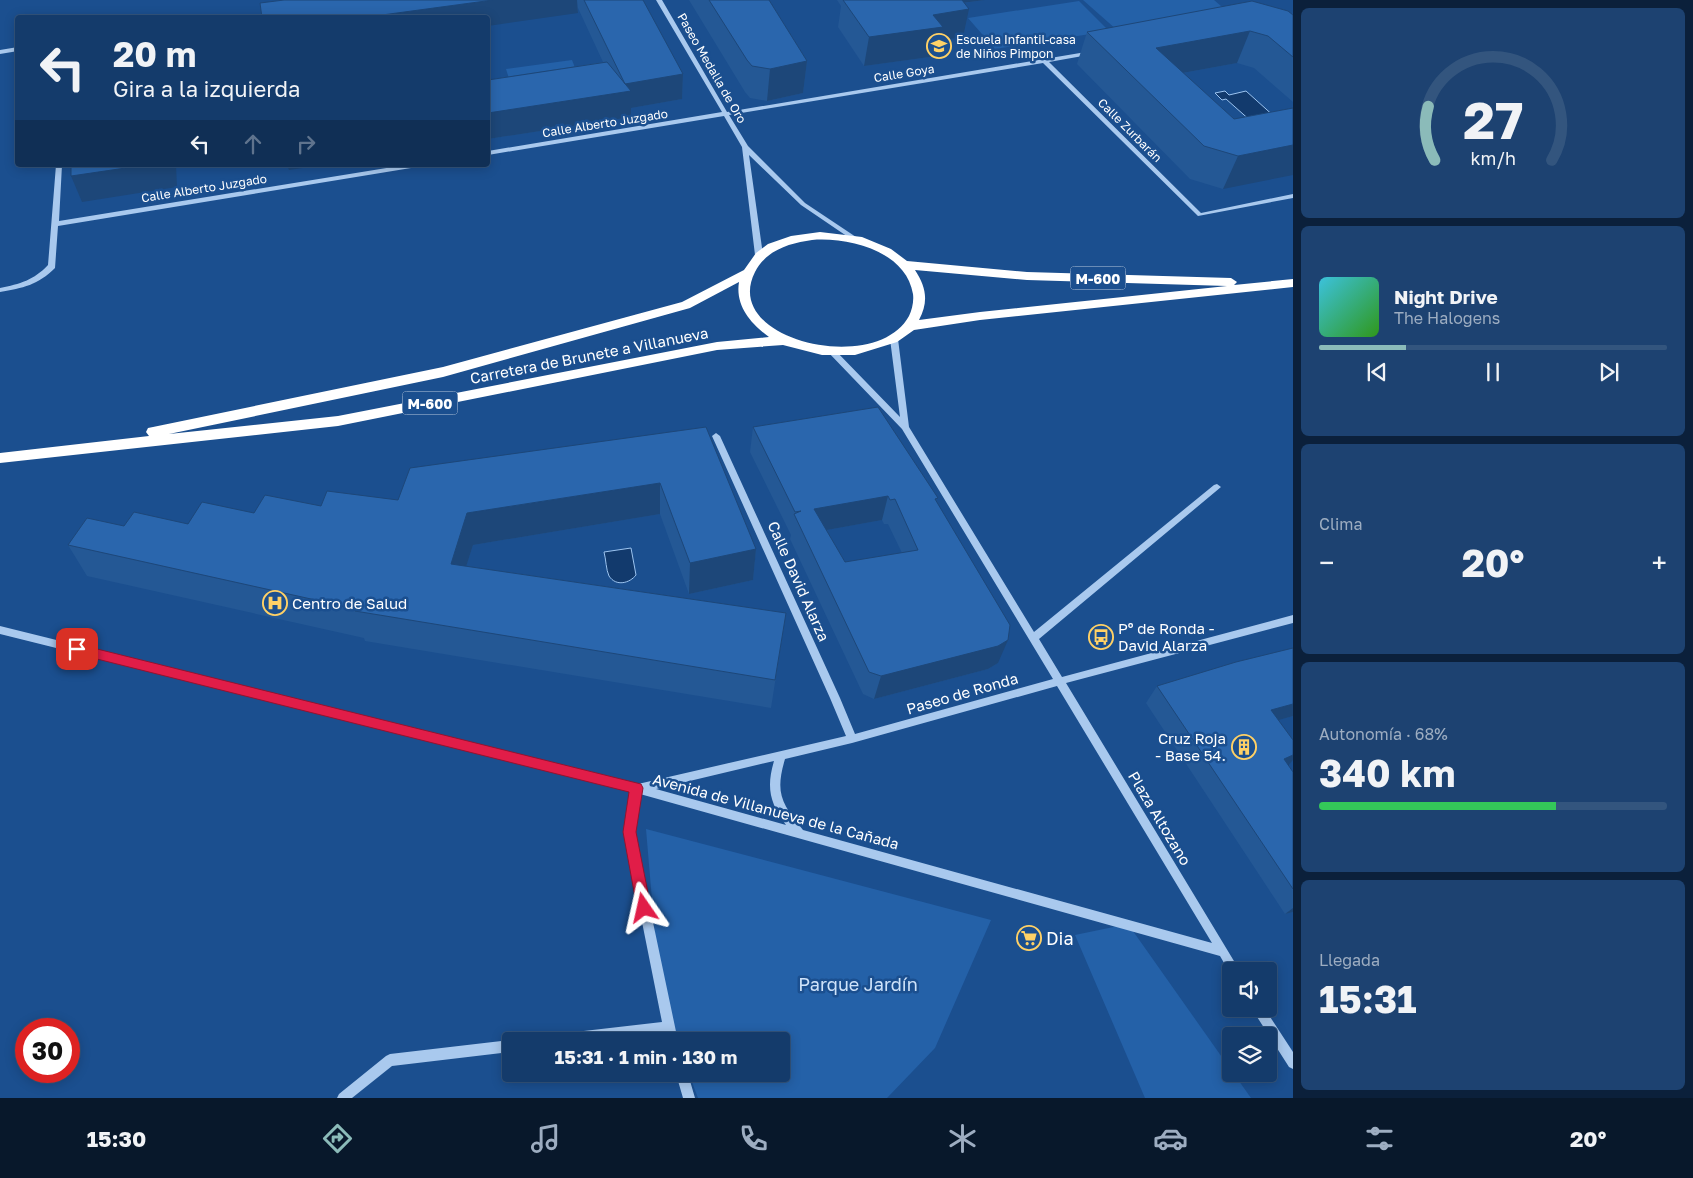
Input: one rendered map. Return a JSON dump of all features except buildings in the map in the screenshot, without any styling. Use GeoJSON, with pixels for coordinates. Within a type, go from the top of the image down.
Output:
{"type":"FeatureCollection","features":[{"type":"Feature","properties":{"kind":"highway","name":"M-600"},"geometry":{"type":"LineString","coordinates":[[820,236],[856,240],[884,250],[906,265],[919,285],[921,306],[910,326],[894,339],[854,351],[831,352],[815,350],[786,340],[763,327],[749,310],[743,291],[746,273],[760,255],[786,241],[820,236]]}},
{"type":"Feature","properties":{"kind":"highway","name":"M-600"},"geometry":{"type":"LineString","coordinates":[[906,265],[1027,276],[1292,283]]}},
{"type":"Feature","properties":{"kind":"highway","name":"Carretera de Brunete a Villanueva"},"geometry":{"type":"LineString","coordinates":[[72,449],[443,372],[686,304],[746,273]]}},
{"type":"Feature","properties":{"kind":"highway","name":"M-600"},"geometry":{"type":"LineString","coordinates":[[910,326],[980,316],[1292,283]]}},
{"type":"Feature","properties":{"kind":"highway","name":"Carretera de Brunete a Villanueva"},"geometry":{"type":"LineString","coordinates":[[0,458],[338,421],[717,346],[786,340]]}},
{"type":"Feature","properties":{"kind":"street","name":"Paseo Medalla de Oro"},"geometry":{"type":"LineString","coordinates":[[659,0],[745,147],[803,204],[856,240]]}},
{"type":"Feature","properties":{"kind":"street"},"geometry":{"type":"LineString","coordinates":[[0,52],[15,50]]}},
{"type":"Feature","properties":{"kind":"street","name":"Calle Goya"},"geometry":{"type":"LineString","coordinates":[[726,114],[1102,52]]}},
{"type":"Feature","properties":{"kind":"street","name":"Calle Zurbarán"},"geometry":{"type":"LineString","coordinates":[[1044,61],[1200,215],[1293,196]]}},
{"type":"Feature","properties":{"kind":"street","name":"Calle Alberto Juzgado"},"geometry":{"type":"LineString","coordinates":[[490,153],[726,114]]}},
{"type":"Feature","properties":{"kind":"street","name":"Paseo Medalla de Oro"},"geometry":{"type":"LineString","coordinates":[[745,147],[760,255]]}},
{"type":"Feature","properties":{"kind":"street"},"geometry":{"type":"LineString","coordinates":[[0,290],[22,286],[40,279],[52,266],[59,167]]}},
{"type":"Feature","properties":{"kind":"street","name":"Calle Alberto Juzgado"},"geometry":{"type":"LineString","coordinates":[[55,224],[395,167]]}},
{"type":"Feature","properties":{"kind":"street"},"geometry":{"type":"LineString","coordinates":[[894,339],[905,427]]}},
{"type":"Feature","properties":{"kind":"street"},"geometry":{"type":"LineString","coordinates":[[831,352],[905,427],[1059,681]]}},
{"type":"Feature","properties":{"kind":"street","name":"Calle David Alarza"},"geometry":{"type":"LineString","coordinates":[[716,436],[831,689],[852,740]]}},
{"type":"Feature","properties":{"kind":"street"},"geometry":{"type":"LineString","coordinates":[[1034,638],[1217,487]]}},
{"type":"Feature","properties":{"kind":"street","name":"Paseo de Ronda"},"geometry":{"type":"LineString","coordinates":[[636,788],[852,740],[1059,681],[1293,619]]}},
{"type":"Feature","properties":{"kind":"street","name":"Avenida de Villanueva de la Cañada"},"geometry":{"type":"LineString","coordinates":[[0,630],[636,788],[1222,950]]}},
{"type":"Feature","properties":{"kind":"street","name":"Plaza Altozano"},"geometry":{"type":"LineString","coordinates":[[1059,681],[1229,962]]}},
{"type":"Feature","properties":{"kind":"street"},"geometry":{"type":"LineString","coordinates":[[781,755],[775,773],[775,792],[780,810],[800,834]]}},
{"type":"Feature","properties":{"kind":"street"},"geometry":{"type":"LineString","coordinates":[[636,788],[629,832],[669,1032]]}},
{"type":"Feature","properties":{"kind":"street"},"geometry":{"type":"LineString","coordinates":[[1263,1017],[1293,1063]]}},
{"type":"Feature","properties":{"kind":"street"},"geometry":{"type":"LineString","coordinates":[[625,1032],[667,1027]]}},
{"type":"Feature","properties":{"kind":"street"},"geometry":{"type":"LineString","coordinates":[[343,1098],[390,1060],[502,1047]]}},
{"type":"Feature","properties":{"kind":"street"},"geometry":{"type":"LineString","coordinates":[[684,1082],[689,1098]]}},
{"type":"Feature","properties":{"kind":"green space"},"geometry":{"type":"Polygon","coordinates":[[[1083,0],[1214,0],[1228,12],[1117,30],[1083,0]]]}},
{"type":"Feature","properties":{"kind":"green space"},"geometry":{"type":"Polygon","coordinates":[[[1079,1],[1109,31],[995,49],[968,18],[1079,1]]]}},
{"type":"Feature","properties":{"kind":"green space"},"geometry":{"type":"Polygon","coordinates":[[[572,60],[579,78],[512,88],[506,69],[572,60]]]}},
{"type":"Feature","properties":{"kind":"green space","name":"Parque Jardín"},"geometry":{"type":"Polygon","coordinates":[[[646,829],[991,920],[935,1048],[887,1098],[698,1098],[692,1082],[790,1082],[790,1032],[675,1032],[659,983],[646,829]]]}},
{"type":"Feature","properties":{"kind":"green space"},"geometry":{"type":"Polygon","coordinates":[[[1128,924],[1222,1057],[1222,1082],[1240,1082],[1251,1098],[1145,1098],[1075,935],[1128,924]]]}},
{"type":"Feature","properties":{"kind":"shaded area"},"geometry":{"type":"Polygon","coordinates":[[[1225,91],[1229,95],[1246,91],[1276,118],[1252,122],[1226,99],[1222,100],[1215,93],[1225,91]]]}},
{"type":"Feature","properties":{"kind":"shaded area"},"geometry":{"type":"Polygon","coordinates":[[[631,548],[636,575],[627,582],[615,582],[608,574],[604,552],[631,548]]]}},
{"type":"Feature","properties":{"kind":"place","name":"Escuela Infantil-casa de Niños Pimpon"},"geometry":{"type":"Point","coordinates":[939,46]}},
{"type":"Feature","properties":{"kind":"place","name":"Centro de Salud"},"geometry":{"type":"Point","coordinates":[275,603]}},
{"type":"Feature","properties":{"kind":"place","name":"Pº de Ronda - David Alarza"},"geometry":{"type":"Point","coordinates":[1101,637]}},
{"type":"Feature","properties":{"kind":"place","name":"Cruz Roja - Base 54."},"geometry":{"type":"Point","coordinates":[1244,747]}},
{"type":"Feature","properties":{"kind":"place","name":"Dia"},"geometry":{"type":"Point","coordinates":[1029,938]}},
{"type":"Feature","properties":{"kind":"route"},"geometry":{"type":"LineString","coordinates":[[77,649],[636,788],[629,832],[644,908]]}}]}
